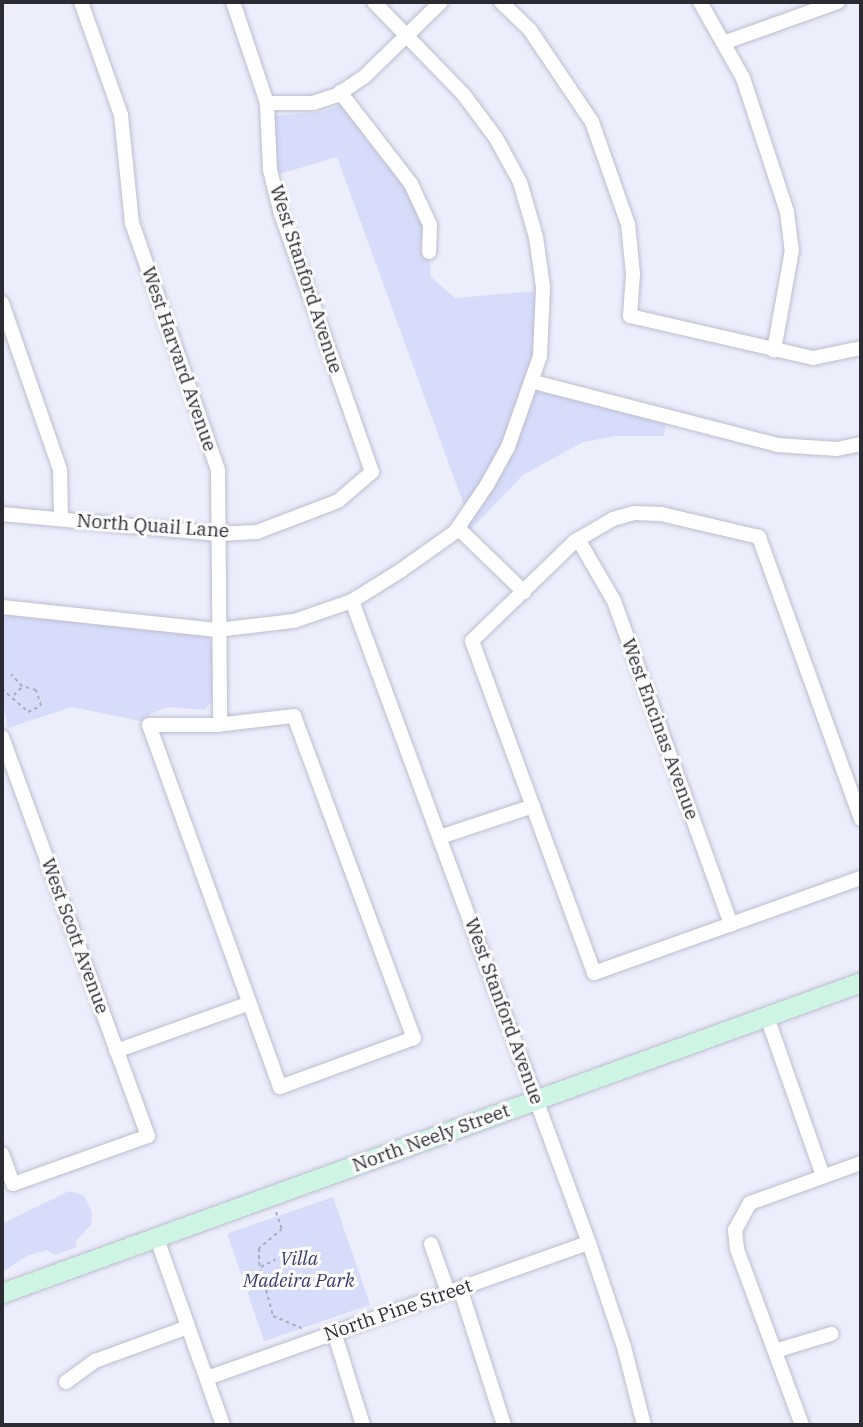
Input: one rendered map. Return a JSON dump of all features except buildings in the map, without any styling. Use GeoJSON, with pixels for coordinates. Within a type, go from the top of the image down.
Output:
{"type":"FeatureCollection","features":[{"type":"Feature","properties":{"kind":"street","name":"West Harvard Avenue"},"geometry":{"type":"LineString","coordinates":[[81,2],[121,115],[132,223],[218,470],[220,724]]}},
{"type":"Feature","properties":{"kind":"street","name":"West Stanford Avenue"},"geometry":{"type":"LineString","coordinates":[[233,2],[267,103],[270,170],[281,214],[372,472]]}},
{"type":"Feature","properties":{"kind":"street"},"geometry":{"type":"LineString","coordinates":[[2,607],[220,629],[294,621],[352,601],[458,528],[508,447],[534,382],[544,334],[536,237],[520,182],[464,95],[374,2]]}},
{"type":"Feature","properties":{"kind":"street"},"geometry":{"type":"LineString","coordinates":[[267,103],[313,103],[340,92],[365,76],[441,2]]}},
{"type":"Feature","properties":{"kind":"street"},"geometry":{"type":"LineString","coordinates":[[501,2],[530,30],[592,122],[628,224],[634,274],[630,316],[813,358],[861,348]]}},
{"type":"Feature","properties":{"kind":"street"},"geometry":{"type":"LineString","coordinates":[[700,2],[726,42],[743,78],[787,212],[792,250],[774,350]]}},
{"type":"Feature","properties":{"kind":"street"},"geometry":{"type":"LineString","coordinates":[[726,42],[838,2]]}},
{"type":"Feature","properties":{"kind":"street"},"geometry":{"type":"LineString","coordinates":[[340,92],[411,184],[430,225],[429,252]]}},
{"type":"Feature","properties":{"kind":"street"},"geometry":{"type":"LineString","coordinates":[[2,303],[60,470],[61,520]]}},
{"type":"Feature","properties":{"kind":"street"},"geometry":{"type":"LineString","coordinates":[[534,382],[777,445],[837,449],[861,444]]}},
{"type":"Feature","properties":{"kind":"street","name":"North Quail Lane"},"geometry":{"type":"LineString","coordinates":[[2,514],[220,534],[257,532],[297,520],[338,501],[372,472]]}},
{"type":"Feature","properties":{"kind":"street"},"geometry":{"type":"LineString","coordinates":[[861,819],[759,537],[661,514],[634,513],[593,527],[472,641],[594,973],[861,878]]}},
{"type":"Feature","properties":{"kind":"street"},"geometry":{"type":"LineString","coordinates":[[458,528],[524,592]]}},
{"type":"Feature","properties":{"kind":"street","name":"West Encinas Avenue"},"geometry":{"type":"LineString","coordinates":[[578,539],[614,601],[731,924]]}},
{"type":"Feature","properties":{"kind":"street","name":"West Stanford Avenue"},"geometry":{"type":"LineString","coordinates":[[352,601],[589,1243],[624,1347],[644,1425]]}},
{"type":"Feature","properties":{"kind":"street"},"geometry":{"type":"LineString","coordinates":[[294,716],[414,1038],[280,1087],[250,1003],[149,725],[220,724],[294,716]]}},
{"type":"Feature","properties":{"kind":"street","name":"West Scott Avenue"},"geometry":{"type":"LineString","coordinates":[[2,737],[148,1136],[13,1184],[2,1154]]}},
{"type":"Feature","properties":{"kind":"street"},"geometry":{"type":"LineString","coordinates":[[440,837],[533,806]]}},
{"type":"Feature","properties":{"kind":"street","name":"North Neely Street"},"geometry":{"type":"LineString","coordinates":[[2,1293],[861,982]]}},
{"type":"Feature","properties":{"kind":"street"},"geometry":{"type":"LineString","coordinates":[[116,1051],[250,1003]]}},
{"type":"Feature","properties":{"kind":"street"},"geometry":{"type":"LineString","coordinates":[[767,1017],[823,1176]]}},
{"type":"Feature","properties":{"kind":"street"},"geometry":{"type":"LineString","coordinates":[[802,1425],[737,1249],[735,1230],[750,1203],[861,1163]]}},
{"type":"Feature","properties":{"kind":"street"},"geometry":{"type":"LineString","coordinates":[[156,1236],[223,1425]]}},
{"type":"Feature","properties":{"kind":"street","name":"North Pine Street"},"geometry":{"type":"LineString","coordinates":[[207,1377],[589,1243]]}},
{"type":"Feature","properties":{"kind":"street"},"geometry":{"type":"LineString","coordinates":[[431,1244],[454,1290],[504,1425]]}},
{"type":"Feature","properties":{"kind":"street"},"geometry":{"type":"LineString","coordinates":[[65,1382],[95,1361],[188,1328]]}},
{"type":"Feature","properties":{"kind":"street"},"geometry":{"type":"LineString","coordinates":[[334,1332],[363,1425]]}},
{"type":"Feature","properties":{"kind":"street"},"geometry":{"type":"LineString","coordinates":[[775,1351],[831,1334]]}},
{"type":"Feature","properties":{"kind":"path"},"geometry":{"type":"LineString","coordinates":[[2,689],[14,695],[24,710],[38,710],[41,696],[23,686],[11,674]]}},
{"type":"Feature","properties":{"kind":"path"},"geometry":{"type":"LineString","coordinates":[[14,695],[23,686]]}},
{"type":"Feature","properties":{"kind":"path"},"geometry":{"type":"LineString","coordinates":[[270,1196],[282,1229],[259,1248],[260,1268],[273,1316],[302,1327],[314,1339]]}},
{"type":"Feature","properties":{"kind":"path"},"geometry":{"type":"LineString","coordinates":[[260,1268],[275,1260]]}},
{"type":"Feature","properties":{"kind":"green space"},"geometry":{"type":"Polygon","coordinates":[[[343,104],[411,191],[428,230],[431,277],[455,298],[537,291],[538,336],[531,377],[668,412],[664,436],[616,436],[583,442],[523,475],[470,530],[455,521],[465,508],[337,157],[276,175],[274,116],[321,112],[343,104]]]}},
{"type":"Feature","properties":{"kind":"green space"},"geometry":{"type":"Polygon","coordinates":[[[2,613],[204,633],[213,645],[212,701],[204,710],[168,707],[150,714],[145,722],[72,707],[8,728],[2,701],[2,613]]]}},
{"type":"Feature","properties":{"kind":"green space"},"geometry":{"type":"Polygon","coordinates":[[[69,1191],[84,1196],[92,1212],[91,1225],[75,1242],[77,1247],[55,1255],[47,1250],[29,1255],[2,1272],[2,1224],[69,1191]]]}},
{"type":"Feature","properties":{"kind":"green space","name":"Villa Madeira Park"},"geometry":{"type":"Polygon","coordinates":[[[333,1197],[370,1305],[264,1341],[227,1233],[333,1197]]]}}]}
